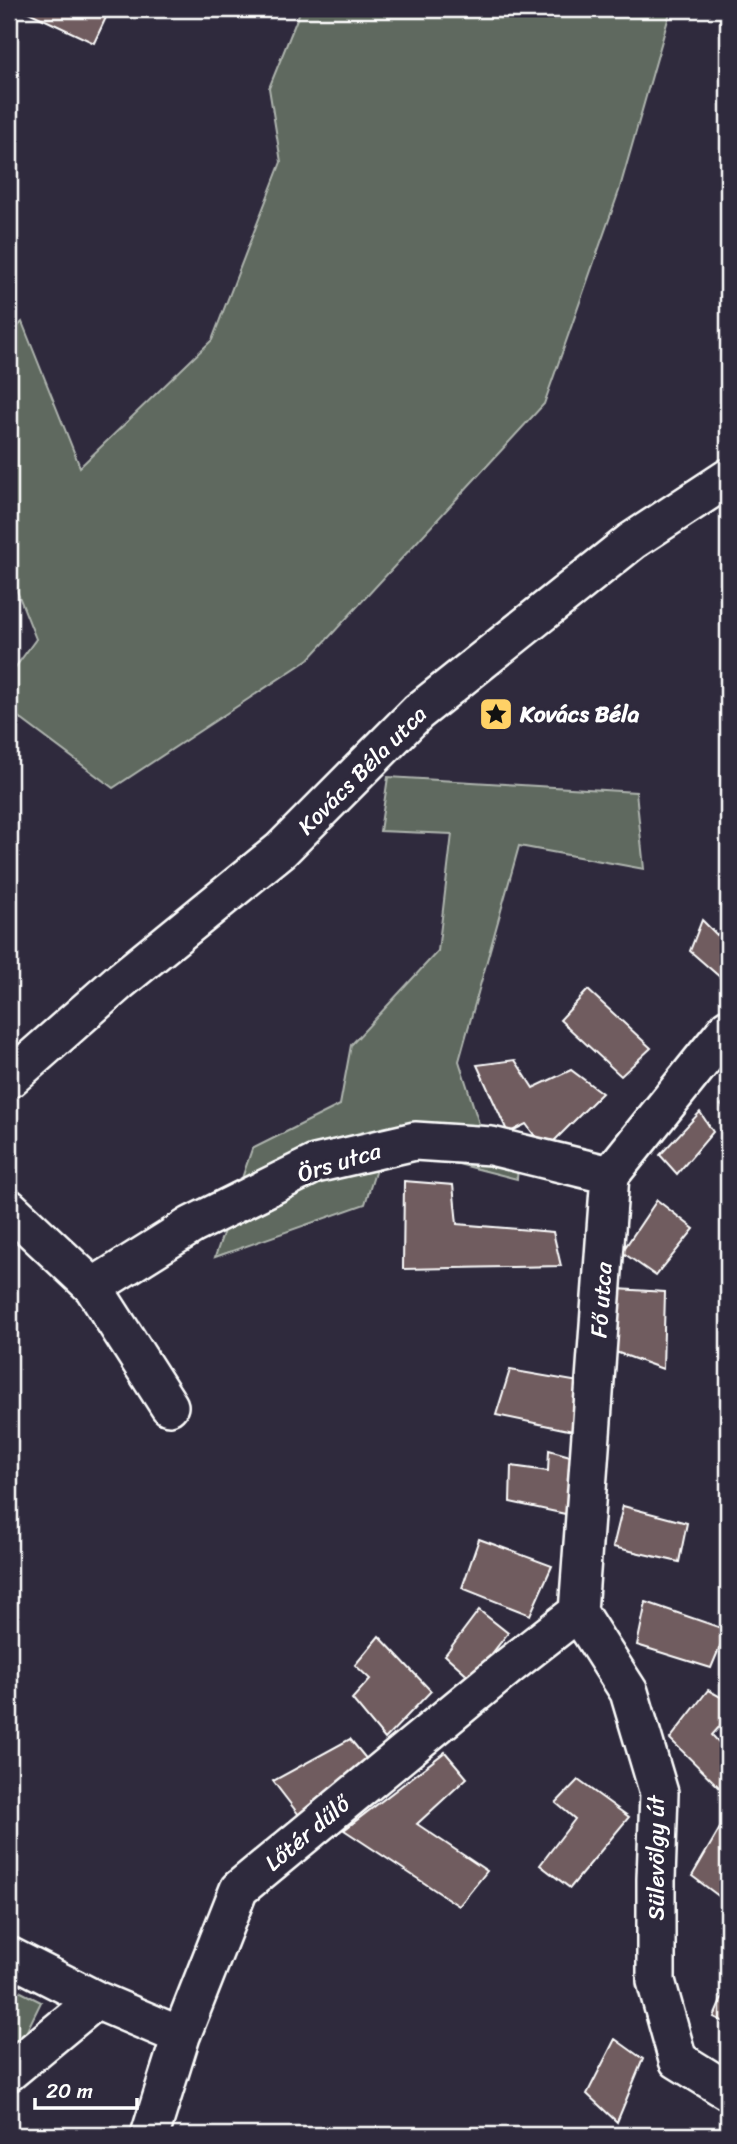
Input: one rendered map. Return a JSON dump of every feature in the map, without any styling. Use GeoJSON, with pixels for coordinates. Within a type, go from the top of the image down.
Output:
{"type":"FeatureCollection","features":[{"type":"Feature","properties":{"kind":"street","name":"Kovács Béla utca"},"geometry":{"type":"LineString","coordinates":[[9,1079],[119,982],[281,850],[418,712],[632,541],[728,478]]}},
{"type":"Feature","properties":{"kind":"street"},"geometry":{"type":"LineString","coordinates":[[610,1175],[728,1028]]}},
{"type":"Feature","properties":{"kind":"street","name":"Örs utca"},"geometry":{"type":"LineString","coordinates":[[93,1287],[192,1225],[315,1164],[415,1141],[491,1146],[610,1175]]}},
{"type":"Feature","properties":{"kind":"street","name":"Fő utca"},"geometry":{"type":"LineString","coordinates":[[578,1612],[610,1175]]}},
{"type":"Feature","properties":{"kind":"street"},"geometry":{"type":"LineString","coordinates":[[9,1208],[93,1287],[169,1406]]}},
{"type":"Feature","properties":{"kind":"street","name":"Lőtér dűlő"},"geometry":{"type":"LineString","coordinates":[[150,2135],[181,2036],[239,1889],[578,1612]]}},
{"type":"Feature","properties":{"kind":"street","name":"Sülevölgy út"},"geometry":{"type":"LineString","coordinates":[[578,1612],[629,1692],[659,1793],[656,1981],[678,2060],[728,2091]]}},
{"type":"Feature","properties":{"kind":"street"},"geometry":{"type":"LineString","coordinates":[[9,1956],[96,2000],[181,2036]]}},
{"type":"Feature","properties":{"kind":"street"},"geometry":{"type":"LineString","coordinates":[[9,2072],[96,2000]]}},
{"type":"Feature","properties":{"kind":"green space"},"geometry":{"type":"Polygon","coordinates":[[[301,9],[671,9],[619,191],[544,404],[309,659],[113,788],[9,710],[9,676],[36,639],[9,571],[9,336],[22,322],[80,467],[212,340],[281,162],[269,88],[301,9]]]}},
{"type":"Feature","properties":{"kind":"green space"},"geometry":{"type":"Polygon","coordinates":[[[388,777],[636,792],[644,869],[519,846],[459,1061],[483,1136],[520,1141],[517,1179],[423,1155],[377,1166],[365,1204],[215,1257],[252,1149],[340,1105],[351,1045],[438,951],[452,834],[380,831],[388,777]]]}},
{"type":"Feature","properties":{"kind":"green space"},"geometry":{"type":"Polygon","coordinates":[[[9,1986],[41,2002],[9,2067],[9,1986]]]}},
{"type":"Feature","properties":{"kind":"building"},"geometry":{"type":"Polygon","coordinates":[[[22,9],[110,9],[94,43],[22,9]]]}},
{"type":"Feature","properties":{"kind":"building"},"geometry":{"type":"Polygon","coordinates":[[[702,920],[717,935],[728,922],[728,969],[721,978],[690,951],[702,920]]]}},
{"type":"Feature","properties":{"kind":"building"},"geometry":{"type":"Polygon","coordinates":[[[588,990],[651,1048],[621,1076],[560,1020],[588,990]]]}},
{"type":"Feature","properties":{"kind":"building"},"geometry":{"type":"Polygon","coordinates":[[[515,1060],[533,1088],[571,1070],[602,1093],[545,1150],[526,1124],[508,1133],[477,1065],[515,1060]]]}},
{"type":"Feature","properties":{"kind":"building"},"geometry":{"type":"Polygon","coordinates":[[[728,1097],[728,1114],[721,1105],[728,1097]]]}},
{"type":"Feature","properties":{"kind":"building"},"geometry":{"type":"Polygon","coordinates":[[[700,1112],[713,1132],[677,1174],[660,1155],[700,1112]]]}},
{"type":"Feature","properties":{"kind":"building"},"geometry":{"type":"Polygon","coordinates":[[[404,1181],[453,1185],[457,1224],[553,1232],[561,1266],[403,1269],[404,1181]]]}},
{"type":"Feature","properties":{"kind":"building"},"geometry":{"type":"Polygon","coordinates":[[[657,1200],[694,1229],[656,1276],[622,1252],[657,1200]]]}},
{"type":"Feature","properties":{"kind":"building"},"geometry":{"type":"Polygon","coordinates":[[[617,1289],[665,1292],[663,1369],[613,1351],[617,1289]]]}},
{"type":"Feature","properties":{"kind":"building"},"geometry":{"type":"Polygon","coordinates":[[[510,1370],[579,1382],[573,1431],[496,1415],[510,1370]]]}},
{"type":"Feature","properties":{"kind":"building"},"geometry":{"type":"Polygon","coordinates":[[[549,1450],[577,1458],[570,1515],[510,1502],[511,1466],[548,1471],[549,1450]]]}},
{"type":"Feature","properties":{"kind":"building"},"geometry":{"type":"Polygon","coordinates":[[[623,1506],[687,1523],[679,1562],[613,1547],[623,1506]]]}},
{"type":"Feature","properties":{"kind":"building"},"geometry":{"type":"Polygon","coordinates":[[[479,1539],[552,1566],[530,1615],[462,1588],[479,1539]]]}},
{"type":"Feature","properties":{"kind":"building"},"geometry":{"type":"Polygon","coordinates":[[[646,1602],[727,1630],[711,1668],[637,1645],[646,1602]]]}},
{"type":"Feature","properties":{"kind":"building"},"geometry":{"type":"Polygon","coordinates":[[[479,1610],[508,1633],[472,1679],[445,1655],[479,1610]]]}},
{"type":"Feature","properties":{"kind":"building"},"geometry":{"type":"Polygon","coordinates":[[[379,1636],[431,1691],[385,1739],[352,1699],[370,1679],[355,1665],[379,1636]]]}},
{"type":"Feature","properties":{"kind":"building"},"geometry":{"type":"Polygon","coordinates":[[[708,1690],[728,1701],[728,1717],[712,1735],[728,1752],[726,1794],[670,1739],[708,1690]]]}},
{"type":"Feature","properties":{"kind":"building"},"geometry":{"type":"Polygon","coordinates":[[[350,1739],[373,1767],[299,1815],[273,1781],[350,1739]]]}},
{"type":"Feature","properties":{"kind":"building"},"geometry":{"type":"Polygon","coordinates":[[[445,1752],[467,1778],[417,1824],[487,1871],[459,1906],[344,1830],[445,1752]]]}},
{"type":"Feature","properties":{"kind":"building"},"geometry":{"type":"Polygon","coordinates":[[[578,1780],[629,1817],[570,1888],[540,1865],[575,1819],[556,1803],[578,1780]]]}},
{"type":"Feature","properties":{"kind":"building"},"geometry":{"type":"Polygon","coordinates":[[[720,1828],[728,1834],[728,1903],[692,1876],[720,1828]]]}},
{"type":"Feature","properties":{"kind":"building"},"geometry":{"type":"Polygon","coordinates":[[[728,1984],[728,2024],[714,2017],[728,1984]]]}},
{"type":"Feature","properties":{"kind":"building"},"geometry":{"type":"Polygon","coordinates":[[[615,2039],[643,2059],[617,2122],[587,2094],[615,2039]]]}},
{"type":"Feature","properties":{"kind":"building"},"geometry":{"type":"Polygon","coordinates":[[[672,2127],[689,2135],[669,2135],[672,2127]]]}},
{"type":"Feature","properties":{"kind":"place","name":"Kovács Béla"},"geometry":{"type":"Point","coordinates":[496,714]}}]}
